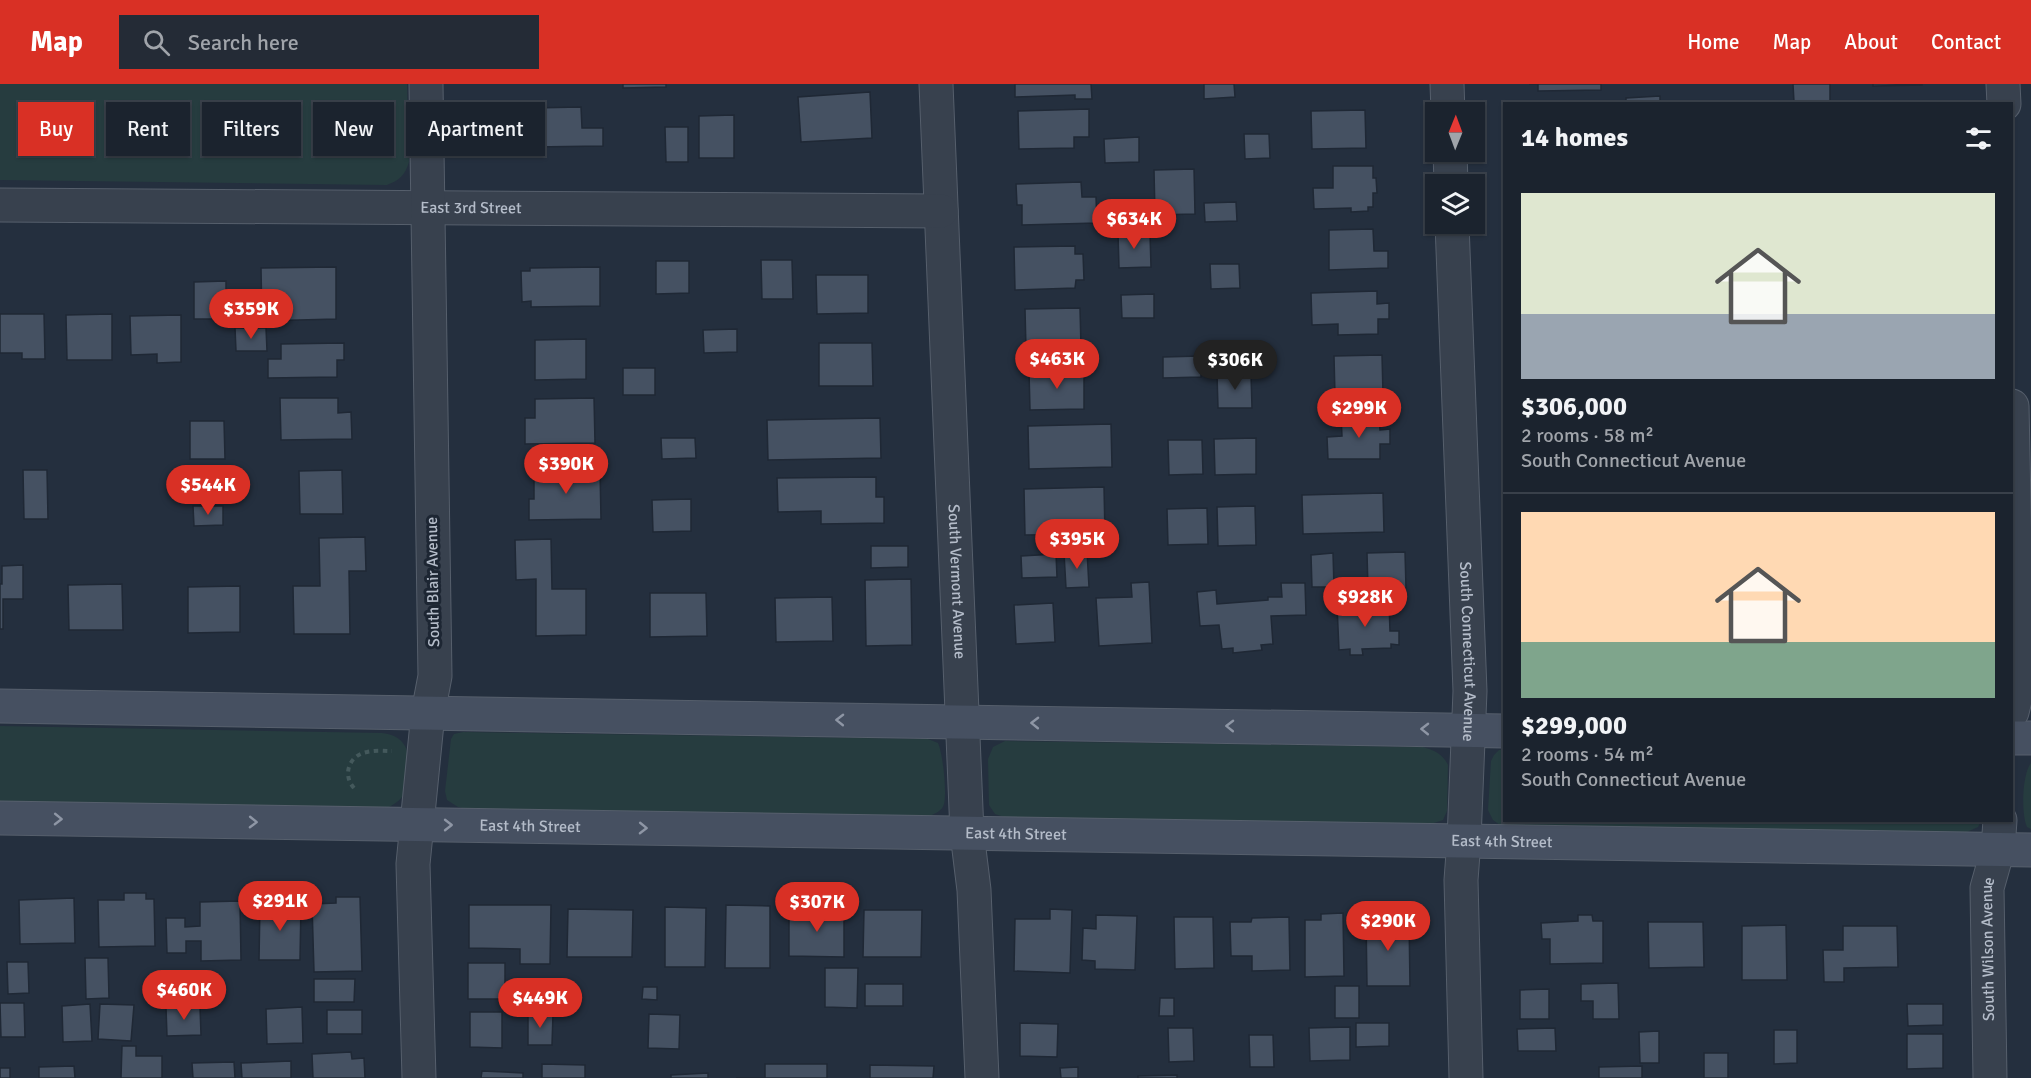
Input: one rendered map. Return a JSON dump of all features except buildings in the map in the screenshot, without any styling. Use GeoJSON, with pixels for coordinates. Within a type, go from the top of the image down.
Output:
{"type":"FeatureCollection","features":[{"type":"Feature","properties":{"kind":"street","name":"South Blair Avenue"},"geometry":{"type":"LineString","coordinates":[[419,1078],[413,864],[428,713],[435,676],[426,84]]}},
{"type":"Feature","properties":{"kind":"street","name":"South Vermont Avenue"},"geometry":{"type":"LineString","coordinates":[[936,84],[967,833],[974,890],[982,1078]]}},
{"type":"Feature","properties":{"kind":"street"},"geometry":{"type":"LineString","coordinates":[[1447,84],[1448,102]]}},
{"type":"Feature","properties":{"kind":"street"},"geometry":{"type":"LineString","coordinates":[[2004,84],[2004,102]]}},
{"type":"Feature","properties":{"kind":"street","name":"East 3rd Street"},"geometry":{"type":"LineString","coordinates":[[0,205],[941,211]]}},
{"type":"Feature","properties":{"kind":"street","name":"South Connecticut Avenue"},"geometry":{"type":"LineString","coordinates":[[1452,234],[1470,691],[1461,880],[1466,1078]]}},
{"type":"Feature","properties":{"kind":"street"},"geometry":{"type":"LineString","coordinates":[[2013,455],[2016,603],[2013,708]]}},
{"type":"Feature","properties":{"kind":"street"},"geometry":{"type":"LineString","coordinates":[[0,706],[1503,731]]}},
{"type":"Feature","properties":{"kind":"street"},"geometry":{"type":"LineString","coordinates":[[2013,738],[2031,738]]}},
{"type":"Feature","properties":{"kind":"street","name":"East 4th Street"},"geometry":{"type":"LineString","coordinates":[[0,818],[1464,840],[1999,835],[2031,850]]}},
{"type":"Feature","properties":{"kind":"street","name":"South Wilson Avenue"},"geometry":{"type":"LineString","coordinates":[[1990,1078],[1987,888],[1999,835]]}},
{"type":"Feature","properties":{"kind":"path"},"geometry":{"type":"LineString","coordinates":[[361,793],[351,786],[348,778],[351,761],[368,752],[393,751]]}},
{"type":"Feature","properties":{"kind":"green space"},"geometry":{"type":"Polygon","coordinates":[[[0,84],[407,84],[406,156],[409,156],[409,162],[401,176],[387,185],[0,180],[0,84]]]}},
{"type":"Feature","properties":{"kind":"green space"},"geometry":{"type":"Polygon","coordinates":[[[0,726],[382,733],[401,740],[405,746],[406,779],[402,797],[387,808],[0,802],[0,726]]]}},
{"type":"Feature","properties":{"kind":"green space"},"geometry":{"type":"Polygon","coordinates":[[[463,732],[928,739],[938,743],[940,748],[945,799],[939,812],[930,816],[471,810],[458,807],[447,800],[445,791],[451,739],[454,734],[463,732]]]}},
{"type":"Feature","properties":{"kind":"green space"},"geometry":{"type":"Polygon","coordinates":[[[1005,741],[1423,747],[1438,753],[1448,765],[1447,811],[1443,820],[1431,824],[1007,818],[995,814],[989,805],[988,759],[993,747],[1005,741]]]}},
{"type":"Feature","properties":{"kind":"green space"},"geometry":{"type":"Polygon","coordinates":[[[1499,750],[1503,750],[1503,822],[1980,822],[1978,827],[1967,832],[1500,825],[1493,820],[1488,810],[1491,761],[1499,750]]]}},
{"type":"Feature","properties":{"kind":"green space"},"geometry":{"type":"Polygon","coordinates":[[[2031,763],[2031,829],[2027,827],[2025,821],[2023,804],[2024,785],[2031,763]]]}}]}
